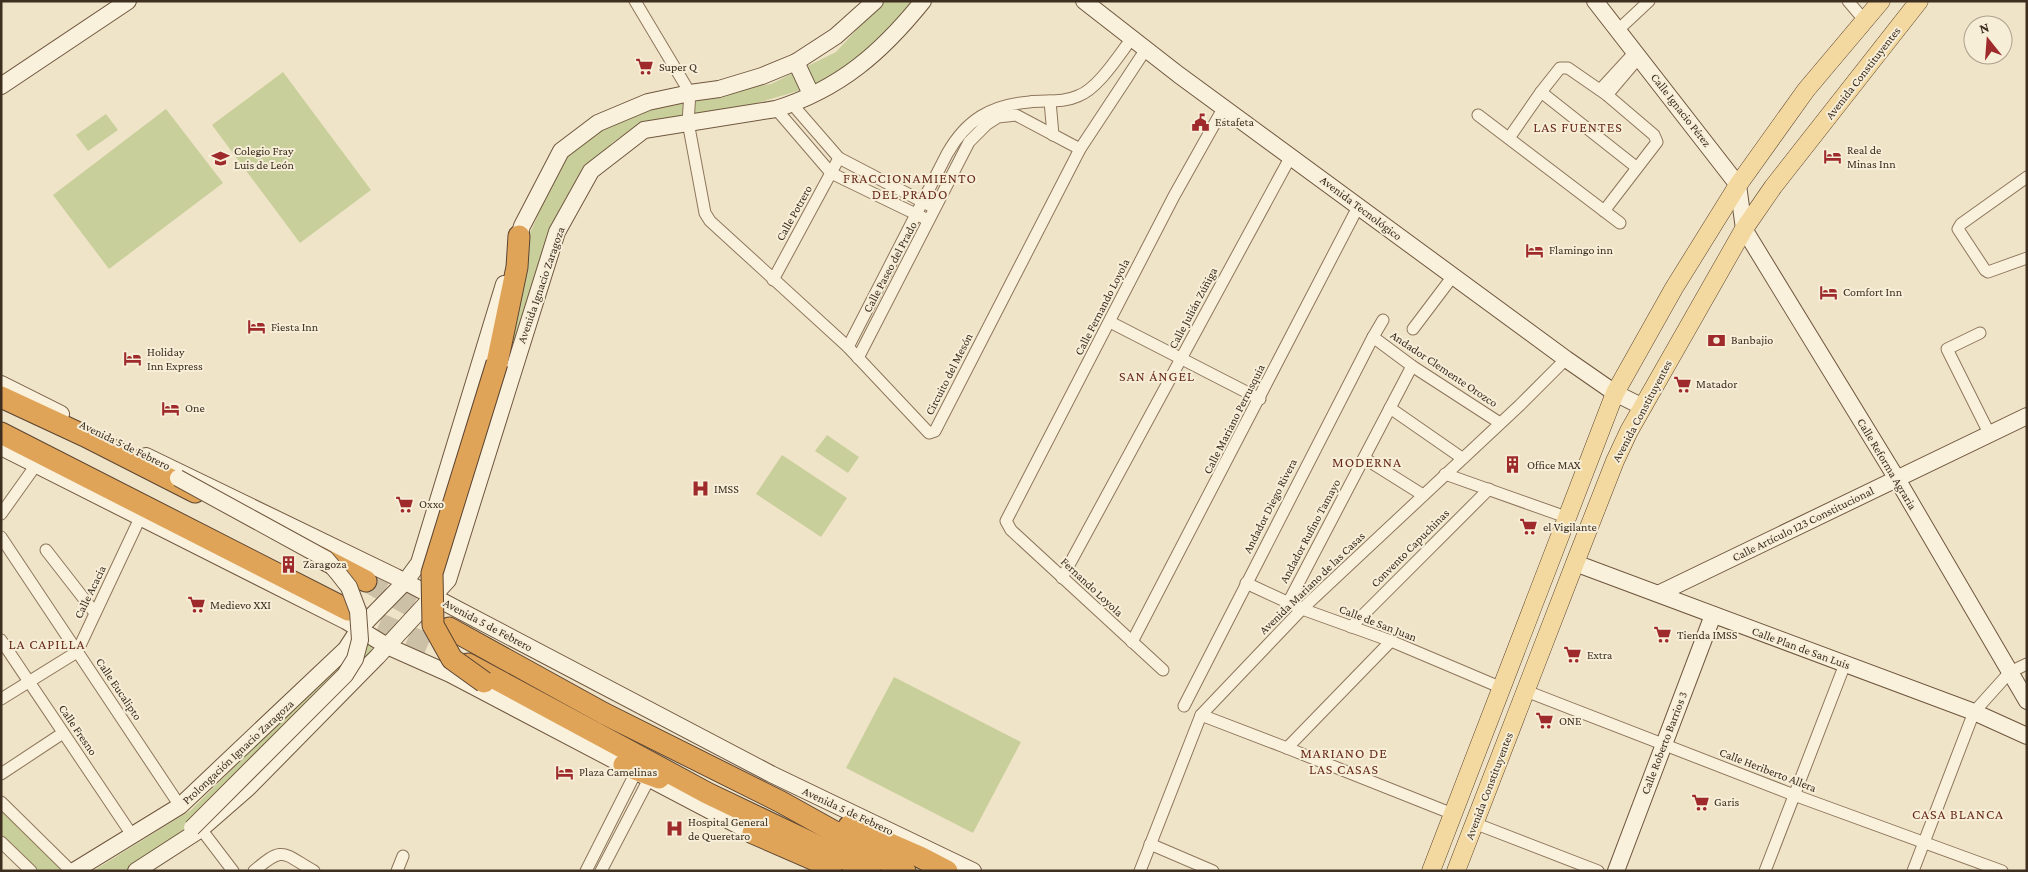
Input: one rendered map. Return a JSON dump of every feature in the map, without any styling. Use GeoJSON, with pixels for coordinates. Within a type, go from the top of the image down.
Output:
{"type":"FeatureCollection","features":[{"type":"Feature","properties":{"kind":"highway"},"geometry":{"type":"LineString","coordinates":[[519,236],[517,267],[497,363],[432,573],[433,625],[452,659],[484,682],[614,752],[707,792]]}},
{"type":"Feature","properties":{"kind":"highway"},"geometry":{"type":"LineString","coordinates":[[1,392],[27,397]]}},
{"type":"Feature","properties":{"kind":"highway","name":"Avenida 5 de Febrero"},"geometry":{"type":"LineString","coordinates":[[1,397],[85,436],[366,581]]}},
{"type":"Feature","properties":{"kind":"highway"},"geometry":{"type":"LineString","coordinates":[[1,433],[348,610]]}},
{"type":"Feature","properties":{"kind":"highway"},"geometry":{"type":"LineString","coordinates":[[1,441],[32,463]]}},
{"type":"Feature","properties":{"kind":"highway","name":"Avenida 5 de Febrero"},"geometry":{"type":"LineString","coordinates":[[450,628],[603,714],[781,802],[856,828],[913,864],[947,871]]}},
{"type":"Feature","properties":{"kind":"highway"},"geometry":{"type":"LineString","coordinates":[[435,647],[564,714],[707,792],[757,826],[841,871]]}},
{"type":"Feature","properties":{"kind":"highway"},"geometry":{"type":"LineString","coordinates":[[636,772],[707,792]]}},
{"type":"Feature","properties":{"kind":"highway"},"geometry":{"type":"LineString","coordinates":[[757,826],[870,871]]}},
{"type":"Feature","properties":{"kind":"main road"},"geometry":{"type":"LineString","coordinates":[[1,86],[128,1]]}},
{"type":"Feature","properties":{"kind":"main road"},"geometry":{"type":"LineString","coordinates":[[405,582],[419,563],[522,226],[561,150],[606,119],[648,102],[727,86],[762,76],[796,62],[836,36],[874,1]]}},
{"type":"Feature","properties":{"kind":"main road","name":"Avenida Ignacio Zaragoza"},"geometry":{"type":"LineString","coordinates":[[387,646],[448,580],[557,232],[591,171],[644,130],[776,109],[792,104],[860,67],[898,32],[923,1]]}},
{"type":"Feature","properties":{"kind":"main road","name":"Avenida Tecnológico"},"geometry":{"type":"LineString","coordinates":[[1084,1],[1358,207],[1566,359],[1615,393],[1643,407]]}},
{"type":"Feature","properties":{"kind":"main road","name":"Calle Ignacio Pérez"},"geometry":{"type":"LineString","coordinates":[[1595,1],[1738,185],[1744,229]]}},
{"type":"Feature","properties":{"kind":"main road","name":"Avenida Constituyentes"},"geometry":{"type":"LineString","coordinates":[[1426,871],[1434,863],[1615,393],[1674,288],[1738,185],[1806,90],[1881,1]]}},
{"type":"Feature","properties":{"kind":"main road","name":"Avenida Constituyentes"},"geometry":{"type":"LineString","coordinates":[[1456,871],[1615,461],[1643,407],[1744,229],[1778,181],[1919,1]]}},
{"type":"Feature","properties":{"kind":"main road"},"geometry":{"type":"LineString","coordinates":[[796,62],[811,94]]}},
{"type":"Feature","properties":{"kind":"main road","name":"Calle Reforma Agraria"},"geometry":{"type":"LineString","coordinates":[[1744,229],[1897,479],[2027,702]]}},
{"type":"Feature","properties":{"kind":"main road","name":"Avenida 5 de Febrero"},"geometry":{"type":"LineString","coordinates":[[1,384],[405,582],[771,774],[973,871]]}},
{"type":"Feature","properties":{"kind":"main road"},"geometry":{"type":"LineString","coordinates":[[474,387],[477,406],[487,410],[500,405],[508,387]]}},
{"type":"Feature","properties":{"kind":"main road","name":"Calle Artículo 123 Constitucional"},"geometry":{"type":"LineString","coordinates":[[1660,593],[2027,416]]}},
{"type":"Feature","properties":{"kind":"main road"},"geometry":{"type":"LineString","coordinates":[[126,446],[178,478],[326,559],[348,587],[358,611],[360,640],[355,659],[345,675],[196,828]]}},
{"type":"Feature","properties":{"kind":"main road"},"geometry":{"type":"LineString","coordinates":[[1,447],[346,621],[387,646],[450,674],[636,772],[757,826],[824,871]]}},
{"type":"Feature","properties":{"kind":"main road","name":"Calle Plan de San Luis"},"geometry":{"type":"LineString","coordinates":[[1575,562],[1974,712],[2027,736]]}},
{"type":"Feature","properties":{"kind":"main road","name":"Prolongación Ignacio Zaragoza"},"geometry":{"type":"LineString","coordinates":[[72,871],[180,806],[317,678],[346,649],[359,629],[405,582]]}},
{"type":"Feature","properties":{"kind":"main road","name":"Calle Roberto Barrios 3"},"geometry":{"type":"LineString","coordinates":[[1616,871],[1713,615]]}},
{"type":"Feature","properties":{"kind":"main road"},"geometry":{"type":"LineString","coordinates":[[136,871],[180,842],[239,796],[387,646]]}},
{"type":"Feature","properties":{"kind":"main road"},"geometry":{"type":"LineString","coordinates":[[215,772],[239,796]]}},
{"type":"Feature","properties":{"kind":"street"},"geometry":{"type":"LineString","coordinates":[[636,1],[690,92]]}},
{"type":"Feature","properties":{"kind":"street"},"geometry":{"type":"LineString","coordinates":[[1618,30],[1649,1]]}},
{"type":"Feature","properties":{"kind":"street"},"geometry":{"type":"LineString","coordinates":[[1848,1],[1865,21]]}},
{"type":"Feature","properties":{"kind":"street","name":"Calle Paseo del Prado"},"geometry":{"type":"LineString","coordinates":[[848,348],[951,146],[968,126],[986,111],[1030,102],[1050,102],[1079,96],[1091,89],[1132,38]]}},
{"type":"Feature","properties":{"kind":"street","name":"Circuito del Mesón"},"geometry":{"type":"LineString","coordinates":[[690,92],[688,122],[704,213],[710,221],[848,348],[929,432],[935,432],[1080,149],[1146,49]]}},
{"type":"Feature","properties":{"kind":"street"},"geometry":{"type":"LineString","coordinates":[[1603,92],[1637,55]]}},
{"type":"Feature","properties":{"kind":"street"},"geometry":{"type":"LineString","coordinates":[[1509,138],[1557,70],[1564,67],[1603,92],[1656,138],[1656,145],[1636,167],[1604,210]]}},
{"type":"Feature","properties":{"kind":"street"},"geometry":{"type":"LineString","coordinates":[[1541,92],[1636,167]]}},
{"type":"Feature","properties":{"kind":"street"},"geometry":{"type":"LineString","coordinates":[[1050,102],[1053,135]]}},
{"type":"Feature","properties":{"kind":"street"},"geometry":{"type":"LineString","coordinates":[[792,104],[839,158],[935,209]]}},
{"type":"Feature","properties":{"kind":"street","name":"Calle Fernando Loyola"},"geometry":{"type":"LineString","coordinates":[[1006,521],[1174,196],[1224,107]]}},
{"type":"Feature","properties":{"kind":"street"},"geometry":{"type":"LineString","coordinates":[[776,109],[831,174],[930,220]]}},
{"type":"Feature","properties":{"kind":"street","name":"Calle Paseo del Prado"},"geometry":{"type":"LineString","coordinates":[[858,358],[969,142],[982,128],[998,117],[1016,115],[1080,149]]}},
{"type":"Feature","properties":{"kind":"street"},"geometry":{"type":"LineString","coordinates":[[1478,115],[1620,223]]}},
{"type":"Feature","properties":{"kind":"street","name":"Calle Julián Zúñiga"},"geometry":{"type":"LineString","coordinates":[[1062,578],[1291,156]]}},
{"type":"Feature","properties":{"kind":"street","name":"Calle Potrero"},"geometry":{"type":"LineString","coordinates":[[773,280],[839,158]]}},
{"type":"Feature","properties":{"kind":"street"},"geometry":{"type":"LineString","coordinates":[[2027,177],[1961,224],[1958,229],[1960,235],[1988,272],[2027,258]]}},
{"type":"Feature","properties":{"kind":"street","name":"Calle Mariano Perrusquia"},"geometry":{"type":"LineString","coordinates":[[1132,642],[1260,399],[1358,207]]}},
{"type":"Feature","properties":{"kind":"street"},"geometry":{"type":"LineString","coordinates":[[1414,329],[1453,276]]}},
{"type":"Feature","properties":{"kind":"street","name":"Andador Diego Rivera"},"geometry":{"type":"LineString","coordinates":[[1184,706],[1372,337],[1383,320]]}},
{"type":"Feature","properties":{"kind":"street"},"geometry":{"type":"LineString","coordinates":[[1110,322],[1260,399]]}},
{"type":"Feature","properties":{"kind":"street"},"geometry":{"type":"LineString","coordinates":[[1980,333],[1947,349],[1989,433]]}},
{"type":"Feature","properties":{"kind":"street","name":"Andador Clemente Orozco"},"geometry":{"type":"LineString","coordinates":[[1372,337],[1412,366],[1500,423]]}},
{"type":"Feature","properties":{"kind":"street","name":"Avenida Mariano de las Casas"},"geometry":{"type":"LineString","coordinates":[[1140,871],[1200,715],[1302,609],[1566,359]]}},
{"type":"Feature","properties":{"kind":"street","name":"Andador Rufino Tamayo"},"geometry":{"type":"LineString","coordinates":[[1288,603],[1412,366]]}},
{"type":"Feature","properties":{"kind":"street"},"geometry":{"type":"LineString","coordinates":[[1390,408],[1462,458]]}},
{"type":"Feature","properties":{"kind":"street"},"geometry":{"type":"LineString","coordinates":[[1364,458],[1423,495]]}},
{"type":"Feature","properties":{"kind":"street"},"geometry":{"type":"LineString","coordinates":[[1,514],[32,463]]}},
{"type":"Feature","properties":{"kind":"street"},"geometry":{"type":"LineString","coordinates":[[1445,474],[1566,517]]}},
{"type":"Feature","properties":{"kind":"street","name":"Convento Capuchinas"},"geometry":{"type":"LineString","coordinates":[[1351,627],[1489,489]]}},
{"type":"Feature","properties":{"kind":"street","name":"Calle Acacia"},"geometry":{"type":"LineString","coordinates":[[77,652],[140,518]]}},
{"type":"Feature","properties":{"kind":"street","name":"Fernando Loyola"},"geometry":{"type":"LineString","coordinates":[[1006,521],[1012,530],[1062,578],[1163,670]]}},
{"type":"Feature","properties":{"kind":"street","name":"Calle Eucalipto"},"geometry":{"type":"LineString","coordinates":[[1,537],[180,806]]}},
{"type":"Feature","properties":{"kind":"street"},"geometry":{"type":"LineString","coordinates":[[46,550],[95,614]]}},
{"type":"Feature","properties":{"kind":"street","name":"Calle de San Juan"},"geometry":{"type":"LineString","coordinates":[[1246,583],[1302,609],[1391,641],[1502,688]]}},
{"type":"Feature","properties":{"kind":"street","name":"Calle Fresno"},"geometry":{"type":"LineString","coordinates":[[1,640],[132,835]]}},
{"type":"Feature","properties":{"kind":"street"},"geometry":{"type":"LineString","coordinates":[[1287,748],[1391,641]]}},
{"type":"Feature","properties":{"kind":"street"},"geometry":{"type":"LineString","coordinates":[[1,699],[77,652]]}},
{"type":"Feature","properties":{"kind":"street"},"geometry":{"type":"LineString","coordinates":[[1765,871],[1845,664]]}},
{"type":"Feature","properties":{"kind":"street"},"geometry":{"type":"LineString","coordinates":[[1914,871],[1974,712],[2010,672],[2027,664]]}},
{"type":"Feature","properties":{"kind":"street","name":"Calle Heriberto Allera"},"geometry":{"type":"LineString","coordinates":[[1526,691],[1794,795],[2002,871]]}},
{"type":"Feature","properties":{"kind":"street"},"geometry":{"type":"LineString","coordinates":[[1200,715],[1453,814]]}},
{"type":"Feature","properties":{"kind":"street"},"geometry":{"type":"LineString","coordinates":[[1,774],[63,733]]}},
{"type":"Feature","properties":{"kind":"street"},"geometry":{"type":"LineString","coordinates":[[586,871],[636,772]]}},
{"type":"Feature","properties":{"kind":"street"},"geometry":{"type":"LineString","coordinates":[[601,871],[636,772]]}},
{"type":"Feature","properties":{"kind":"street"},"geometry":{"type":"LineString","coordinates":[[1,802],[72,871]]}},
{"type":"Feature","properties":{"kind":"street"},"geometry":{"type":"LineString","coordinates":[[1474,823],[1598,871]]}},
{"type":"Feature","properties":{"kind":"street"},"geometry":{"type":"LineString","coordinates":[[196,828],[233,871]]}},
{"type":"Feature","properties":{"kind":"street"},"geometry":{"type":"LineString","coordinates":[[1,842],[31,871]]}},
{"type":"Feature","properties":{"kind":"street"},"geometry":{"type":"LineString","coordinates":[[1150,844],[1213,871]]}},
{"type":"Feature","properties":{"kind":"street"},"geometry":{"type":"LineString","coordinates":[[254,871],[278,853],[286,855],[314,871]]}},
{"type":"Feature","properties":{"kind":"street"},"geometry":{"type":"LineString","coordinates":[[397,871],[403,856]]}},
{"type":"Feature","properties":{"kind":"green space"},"geometry":{"type":"Polygon","coordinates":[[[883,1],[915,1],[870,55],[841,73],[798,91],[747,106],[646,121],[613,142],[571,188],[547,242],[472,483],[521,253],[567,150],[646,103],[771,84],[836,52],[883,1]]]}},
{"type":"Feature","properties":{"kind":"green space"},"geometry":{"type":"Polygon","coordinates":[[[283,72],[371,190],[300,243],[212,125],[283,72]]]}},
{"type":"Feature","properties":{"kind":"green space"},"geometry":{"type":"Polygon","coordinates":[[[166,109],[223,183],[109,269],[53,195],[166,109]]]}},
{"type":"Feature","properties":{"kind":"green space"},"geometry":{"type":"Polygon","coordinates":[[[106,114],[118,130],[88,151],[76,135],[106,114]]]}},
{"type":"Feature","properties":{"kind":"green space"},"geometry":{"type":"Polygon","coordinates":[[[827,435],[859,457],[848,473],[815,451],[827,435]]]}},
{"type":"Feature","properties":{"kind":"green space"},"geometry":{"type":"Polygon","coordinates":[[[782,455],[847,498],[821,537],[756,494],[782,455]]]}},
{"type":"Feature","properties":{"kind":"green space"},"geometry":{"type":"Polygon","coordinates":[[[361,640],[371,644],[374,651],[200,826],[127,871],[93,871],[191,810],[361,640]]]}},
{"type":"Feature","properties":{"kind":"green space"},"geometry":{"type":"Polygon","coordinates":[[[894,677],[1021,742],[973,833],[846,768],[894,677]]]}},
{"type":"Feature","properties":{"kind":"green space"},"geometry":{"type":"Polygon","coordinates":[[[1,808],[62,868],[58,871],[38,871],[1,834],[1,808]]]}},
{"type":"Feature","properties":{"kind":"tunnel"},"geometry":{"type":"LineString","coordinates":[[366,581],[436,620]]}},
{"type":"Feature","properties":{"kind":"tunnel"},"geometry":{"type":"LineString","coordinates":[[350,611],[435,647]]}},
{"type":"Feature","properties":{"kind":"place","name":"Super Q"},"geometry":{"type":"Point","coordinates":[645,67]}},
{"type":"Feature","properties":{"kind":"place","name":"Estafeta"},"geometry":{"type":"Point","coordinates":[1201,122]}},
{"type":"Feature","properties":{"kind":"place","name":"Real de Minas Inn"},"geometry":{"type":"Point","coordinates":[1833,157]}},
{"type":"Feature","properties":{"kind":"place","name":"Colegio Fray Luis de León"},"geometry":{"type":"Point","coordinates":[220,158]}},
{"type":"Feature","properties":{"kind":"place","name":"Flamingo inn"},"geometry":{"type":"Point","coordinates":[1535,250]}},
{"type":"Feature","properties":{"kind":"place","name":"Comfort Inn"},"geometry":{"type":"Point","coordinates":[1829,292]}},
{"type":"Feature","properties":{"kind":"place","name":"Fiesta Inn"},"geometry":{"type":"Point","coordinates":[257,327]}},
{"type":"Feature","properties":{"kind":"place","name":"Banbajio"},"geometry":{"type":"Point","coordinates":[1717,340]}},
{"type":"Feature","properties":{"kind":"place","name":"Holiday Inn Express"},"geometry":{"type":"Point","coordinates":[133,359]}},
{"type":"Feature","properties":{"kind":"place","name":"Matador"},"geometry":{"type":"Point","coordinates":[1682,384]}},
{"type":"Feature","properties":{"kind":"place","name":"One"},"geometry":{"type":"Point","coordinates":[171,408]}},
{"type":"Feature","properties":{"kind":"place","name":"Office MAX"},"geometry":{"type":"Point","coordinates":[1513,465]}},
{"type":"Feature","properties":{"kind":"place","name":"IMSS"},"geometry":{"type":"Point","coordinates":[700,489]}},
{"type":"Feature","properties":{"kind":"place","name":"Oxxo"},"geometry":{"type":"Point","coordinates":[405,504]}},
{"type":"Feature","properties":{"kind":"place","name":"el Vigilante"},"geometry":{"type":"Point","coordinates":[1529,527]}},
{"type":"Feature","properties":{"kind":"place","name":"Zaragoza"},"geometry":{"type":"Point","coordinates":[289,564]}},
{"type":"Feature","properties":{"kind":"place","name":"Medievo XXI"},"geometry":{"type":"Point","coordinates":[196,605]}},
{"type":"Feature","properties":{"kind":"place","name":"Tienda IMSS"},"geometry":{"type":"Point","coordinates":[1663,635]}},
{"type":"Feature","properties":{"kind":"place","name":"Extra"},"geometry":{"type":"Point","coordinates":[1573,655]}},
{"type":"Feature","properties":{"kind":"place","name":"ONE"},"geometry":{"type":"Point","coordinates":[1545,721]}},
{"type":"Feature","properties":{"kind":"place","name":"Plaza Camelinas"},"geometry":{"type":"Point","coordinates":[565,772]}},
{"type":"Feature","properties":{"kind":"place","name":"Garis"},"geometry":{"type":"Point","coordinates":[1700,802]}},
{"type":"Feature","properties":{"kind":"place","name":"Hospital General de Queretaro"},"geometry":{"type":"Point","coordinates":[674,829]}},
{"type":"Feature","properties":{"kind":"district","name":"LAS FUENTES"},"geometry":{"type":"Point","coordinates":[1578,127]}},
{"type":"Feature","properties":{"kind":"district","name":"FRACCIONAMIENTO DEL PRADO"},"geometry":{"type":"Point","coordinates":[910,186]}},
{"type":"Feature","properties":{"kind":"district","name":"SAN ÁNGEL"},"geometry":{"type":"Point","coordinates":[1157,376]}},
{"type":"Feature","properties":{"kind":"district","name":"MODERNA"},"geometry":{"type":"Point","coordinates":[1367,462]}},
{"type":"Feature","properties":{"kind":"district","name":"LA CAPILLA"},"geometry":{"type":"Point","coordinates":[47,644]}},
{"type":"Feature","properties":{"kind":"district","name":"MARIANO DE LAS CASAS"},"geometry":{"type":"Point","coordinates":[1344,762]}},
{"type":"Feature","properties":{"kind":"district","name":"CASA BLANCA"},"geometry":{"type":"Point","coordinates":[1958,814]}}]}
